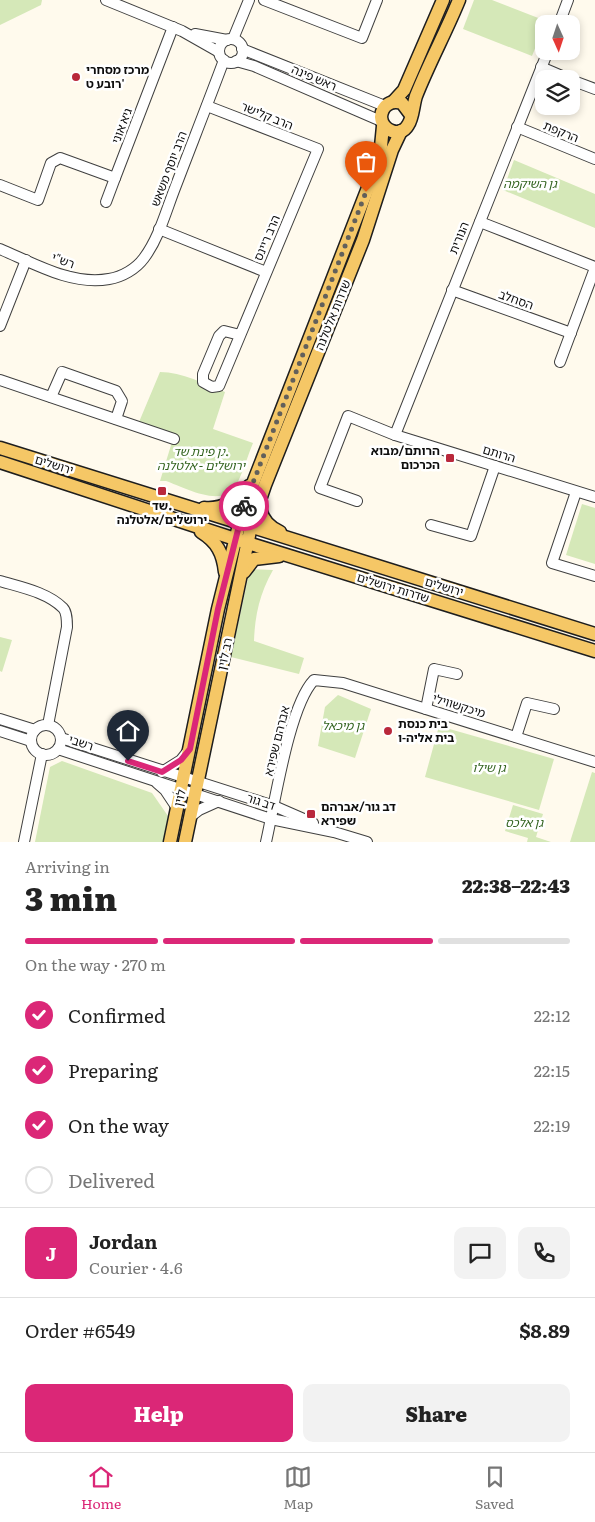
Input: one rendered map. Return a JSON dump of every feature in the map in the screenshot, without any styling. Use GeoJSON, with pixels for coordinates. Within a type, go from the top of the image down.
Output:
{"type":"FeatureCollection","features":[{"type":"Feature","properties":{"kind":"main road"},"geometry":{"type":"LineString","coordinates":[[443,0],[404,90],[381,113],[382,123],[393,132],[401,131],[409,125],[416,96],[459,0]]}},
{"type":"Feature","properties":{"kind":"main road"},"geometry":{"type":"LineString","coordinates":[[389,104],[402,103],[411,115]]}},
{"type":"Feature","properties":{"kind":"main road","name":"שדרות אלטלנה"},"geometry":{"type":"LineString","coordinates":[[241,541],[255,478],[380,157],[382,123]]}},
{"type":"Feature","properties":{"kind":"main road","name":"שדרות אלטלנה"},"geometry":{"type":"LineString","coordinates":[[245,524],[261,496],[363,240],[392,150],[401,131]]}},
{"type":"Feature","properties":{"kind":"main road","name":"ירושלים"},"geometry":{"type":"LineString","coordinates":[[0,448],[245,524]]}},
{"type":"Feature","properties":{"kind":"main road","name":"ירושלים"},"geometry":{"type":"LineString","coordinates":[[0,462],[192,525]]}},
{"type":"Feature","properties":{"kind":"main road"},"geometry":{"type":"LineString","coordinates":[[192,508],[210,509],[229,504],[244,493],[255,478]]}},
{"type":"Feature","properties":{"kind":"main road"},"geometry":{"type":"LineString","coordinates":[[261,496],[261,511],[267,524],[293,539]]}},
{"type":"Feature","properties":{"kind":"main road"},"geometry":{"type":"LineString","coordinates":[[245,524],[293,539]]}},
{"type":"Feature","properties":{"kind":"main road"},"geometry":{"type":"LineString","coordinates":[[192,525],[212,539],[222,552],[226,577]]}},
{"type":"Feature","properties":{"kind":"main road","name":"שדרות ירושלים"},"geometry":{"type":"LineString","coordinates":[[192,525],[595,651]]}},
{"type":"Feature","properties":{"kind":"main road","name":"ירושלים"},"geometry":{"type":"LineString","coordinates":[[293,539],[595,634]]}},
{"type":"Feature","properties":{"kind":"main road","name":"לוין"},"geometry":{"type":"LineString","coordinates":[[170,842],[226,577],[241,541]]}},
{"type":"Feature","properties":{"kind":"main road","name":"רב לוין"},"geometry":{"type":"LineString","coordinates":[[185,842],[240,579],[241,541]]}},
{"type":"Feature","properties":{"kind":"main road"},"geometry":{"type":"LineString","coordinates":[[240,579],[254,559],[268,556],[292,557]]}},
{"type":"Feature","properties":{"kind":"street"},"geometry":{"type":"LineString","coordinates":[[106,0],[178,29],[222,56],[236,61],[240,57],[242,49],[239,43],[230,39],[178,29]]}},
{"type":"Feature","properties":{"kind":"street","name":"הרב יוסף משאש"},"geometry":{"type":"LineString","coordinates":[[121,276],[144,259],[159,229],[207,106],[222,56],[220,46],[230,39],[249,0]]}},
{"type":"Feature","properties":{"kind":"street"},"geometry":{"type":"LineString","coordinates":[[264,0],[362,38],[377,0]]}},
{"type":"Feature","properties":{"kind":"street"},"geometry":{"type":"LineString","coordinates":[[562,15],[568,0]]}},
{"type":"Feature","properties":{"kind":"street","name":"גיא אוני"},"geometry":{"type":"LineString","coordinates":[[106,202],[178,29]]}},
{"type":"Feature","properties":{"kind":"street","name":"ראש פינה"},"geometry":{"type":"LineString","coordinates":[[242,49],[389,104]]}},
{"type":"Feature","properties":{"kind":"street","name":"הנורית"},"geometry":{"type":"LineString","coordinates":[[395,435],[544,60]]}},
{"type":"Feature","properties":{"kind":"street","name":"ראש פינה"},"geometry":{"type":"LineString","coordinates":[[236,61],[254,66],[382,123]]}},
{"type":"Feature","properties":{"kind":"street"},"geometry":{"type":"LineString","coordinates":[[541,67],[548,70]]}},
{"type":"Feature","properties":{"kind":"street"},"geometry":{"type":"LineString","coordinates":[[580,83],[595,89]]}},
{"type":"Feature","properties":{"kind":"street","name":"הרב קלישר"},"geometry":{"type":"LineString","coordinates":[[207,106],[318,149]]}},
{"type":"Feature","properties":{"kind":"street","name":"הרקפת"},"geometry":{"type":"LineString","coordinates":[[517,128],[595,159]]}},
{"type":"Feature","properties":{"kind":"street","name":"הרב ריינס"},"geometry":{"type":"LineString","coordinates":[[240,335],[224,331],[219,336],[203,374],[202,382],[212,387],[219,386],[318,149]]}},
{"type":"Feature","properties":{"kind":"street"},"geometry":{"type":"LineString","coordinates":[[0,185],[38,200],[51,163],[60,158],[115,178]]}},
{"type":"Feature","properties":{"kind":"street"},"geometry":{"type":"LineString","coordinates":[[480,222],[595,267],[560,362]]}},
{"type":"Feature","properties":{"kind":"street"},"geometry":{"type":"LineString","coordinates":[[159,229],[266,272]]}},
{"type":"Feature","properties":{"kind":"street","name":"רש\"י"},"geometry":{"type":"LineString","coordinates":[[0,249],[83,280],[99,280],[121,276]]}},
{"type":"Feature","properties":{"kind":"street"},"geometry":{"type":"LineString","coordinates":[[0,326],[26,260]]}},
{"type":"Feature","properties":{"kind":"street","name":"הסחלב"},"geometry":{"type":"LineString","coordinates":[[452,290],[571,333]]}},
{"type":"Feature","properties":{"kind":"street"},"geometry":{"type":"LineString","coordinates":[[51,397],[62,372],[116,391],[122,401],[116,419]]}},
{"type":"Feature","properties":{"kind":"street"},"geometry":{"type":"LineString","coordinates":[[0,380],[174,439]]}},
{"type":"Feature","properties":{"kind":"street","name":"הרותם"},"geometry":{"type":"LineString","coordinates":[[357,501],[320,488],[348,416],[395,435],[595,498]]}},
{"type":"Feature","properties":{"kind":"street"},"geometry":{"type":"LineString","coordinates":[[431,526],[471,536],[495,466]]}},
{"type":"Feature","properties":{"kind":"street"},"geometry":{"type":"LineString","coordinates":[[576,492],[552,563],[595,576]]}},
{"type":"Feature","properties":{"kind":"street"},"geometry":{"type":"LineString","coordinates":[[0,581],[45,596],[64,608],[66,635],[48,725]]}},
{"type":"Feature","properties":{"kind":"street"},"geometry":{"type":"LineString","coordinates":[[426,709],[434,669],[457,674]]}},
{"type":"Feature","properties":{"kind":"street","name":"מיכקשווילי"},"geometry":{"type":"LineString","coordinates":[[314,680],[343,683],[595,762]]}},
{"type":"Feature","properties":{"kind":"street","name":"אברהם שפירא"},"geometry":{"type":"LineString","coordinates":[[266,842],[300,699],[314,680]]}},
{"type":"Feature","properties":{"kind":"street"},"geometry":{"type":"LineString","coordinates":[[516,737],[527,703],[554,709]]}},
{"type":"Feature","properties":{"kind":"street"},"geometry":{"type":"LineString","coordinates":[[0,719],[35,730],[48,725],[57,729],[61,738],[58,749],[51,754],[42,754],[35,749],[31,742],[0,731]]}},
{"type":"Feature","properties":{"kind":"street"},"geometry":{"type":"LineString","coordinates":[[31,742],[35,730]]}},
{"type":"Feature","properties":{"kind":"street"},"geometry":{"type":"LineString","coordinates":[[61,738],[162,772],[183,784],[197,788]]}},
{"type":"Feature","properties":{"kind":"street","name":"רשבי"},"geometry":{"type":"LineString","coordinates":[[58,749],[154,780],[183,784]]}},
{"type":"Feature","properties":{"kind":"street"},"geometry":{"type":"LineString","coordinates":[[162,772],[181,760],[190,749]]}},
{"type":"Feature","properties":{"kind":"street"},"geometry":{"type":"LineString","coordinates":[[24,842],[42,754]]}},
{"type":"Feature","properties":{"kind":"street"},"geometry":{"type":"LineString","coordinates":[[154,780],[165,790],[177,808]]}},
{"type":"Feature","properties":{"kind":"street","name":"דב גור"},"geometry":{"type":"LineString","coordinates":[[197,788],[219,801],[271,819],[334,832],[367,842]]}},
{"type":"Feature","properties":{"kind":"street","name":"דב גור"},"geometry":{"type":"LineString","coordinates":[[197,788],[274,806],[334,832]]}},
{"type":"Feature","properties":{"kind":"street"},"geometry":{"type":"LineString","coordinates":[[190,817],[199,810],[219,801]]}},
{"type":"Feature","properties":{"kind":"green space"},"geometry":{"type":"Polygon","coordinates":[[[0,0],[42,0],[41,5],[0,25],[0,0]]]}},
{"type":"Feature","properties":{"kind":"green space"},"geometry":{"type":"Polygon","coordinates":[[[474,0],[492,0],[535,17],[535,48],[532,56],[463,29],[474,0]]]}},
{"type":"Feature","properties":{"kind":"green space","name":"גן השיקמה"},"geometry":{"type":"Polygon","coordinates":[[[514,160],[595,194],[595,228],[503,190],[514,160]]]}},
{"type":"Feature","properties":{"kind":"green space","name":"גן פינת שד. ירושלים - אלטלנה"},"geometry":{"type":"Polygon","coordinates":[[[160,372],[185,376],[225,392],[213,429],[253,443],[238,482],[229,493],[221,496],[211,496],[166,481],[160,481],[172,442],[172,433],[139,422],[160,372]]]}},
{"type":"Feature","properties":{"kind":"green space"},"geometry":{"type":"Polygon","coordinates":[[[582,504],[595,508],[595,564],[566,555],[582,504]]]}},
{"type":"Feature","properties":{"kind":"green space"},"geometry":{"type":"Polygon","coordinates":[[[250,569],[273,570],[259,604],[254,641],[304,658],[299,674],[231,657],[250,569]]]}},
{"type":"Feature","properties":{"kind":"green space"},"geometry":{"type":"Polygon","coordinates":[[[0,637],[12,640],[2,672],[0,671],[0,637]]]}},
{"type":"Feature","properties":{"kind":"green space","name":"גן מיכאל"},"geometry":{"type":"Polygon","coordinates":[[[338,695],[371,709],[355,758],[318,746],[325,707],[338,695]]]}},
{"type":"Feature","properties":{"kind":"green space","name":"גן שילו"},"geometry":{"type":"Polygon","coordinates":[[[439,726],[554,759],[539,810],[425,777],[439,726]]]}},
{"type":"Feature","properties":{"kind":"green space"},"geometry":{"type":"Polygon","coordinates":[[[62,761],[152,793],[168,816],[163,842],[35,842],[50,767],[62,761]]]}},
{"type":"Feature","properties":{"kind":"green space","name":"גן אלכס"},"geometry":{"type":"Polygon","coordinates":[[[592,772],[595,773],[595,842],[570,842],[592,772]]]}},
{"type":"Feature","properties":{"kind":"green space","name":"גן אלכס"},"geometry":{"type":"Polygon","coordinates":[[[513,805],[543,814],[536,837],[551,842],[527,842],[528,838],[505,831],[513,805]]]}},
{"type":"Feature","properties":{"kind":"way so far"},"geometry":{"type":"LineString","coordinates":[[244,506],[366,192]]}},
{"type":"Feature","properties":{"kind":"place","name":"מרכז מסחרי רובע ט'"},"geometry":{"type":"Point","coordinates":[76,77]}},
{"type":"Feature","properties":{"kind":"place","name":"הרותם/מבוא הכרכום"},"geometry":{"type":"Point","coordinates":[450,458]}},
{"type":"Feature","properties":{"kind":"place","name":"שד. ירושלים/אלטלנה"},"geometry":{"type":"Point","coordinates":[162,491]}},
{"type":"Feature","properties":{"kind":"place","name":"בית כנסת בית אליה-ו"},"geometry":{"type":"Point","coordinates":[388,731]}},
{"type":"Feature","properties":{"kind":"place","name":"דב גור/אברהם שפירא"},"geometry":{"type":"Point","coordinates":[311,814]}},
{"type":"Feature","properties":{"kind":"route"},"geometry":{"type":"LineString","coordinates":[[128,761],[162,772],[181,760],[190,749],[218,609],[244,506]]}}]}
